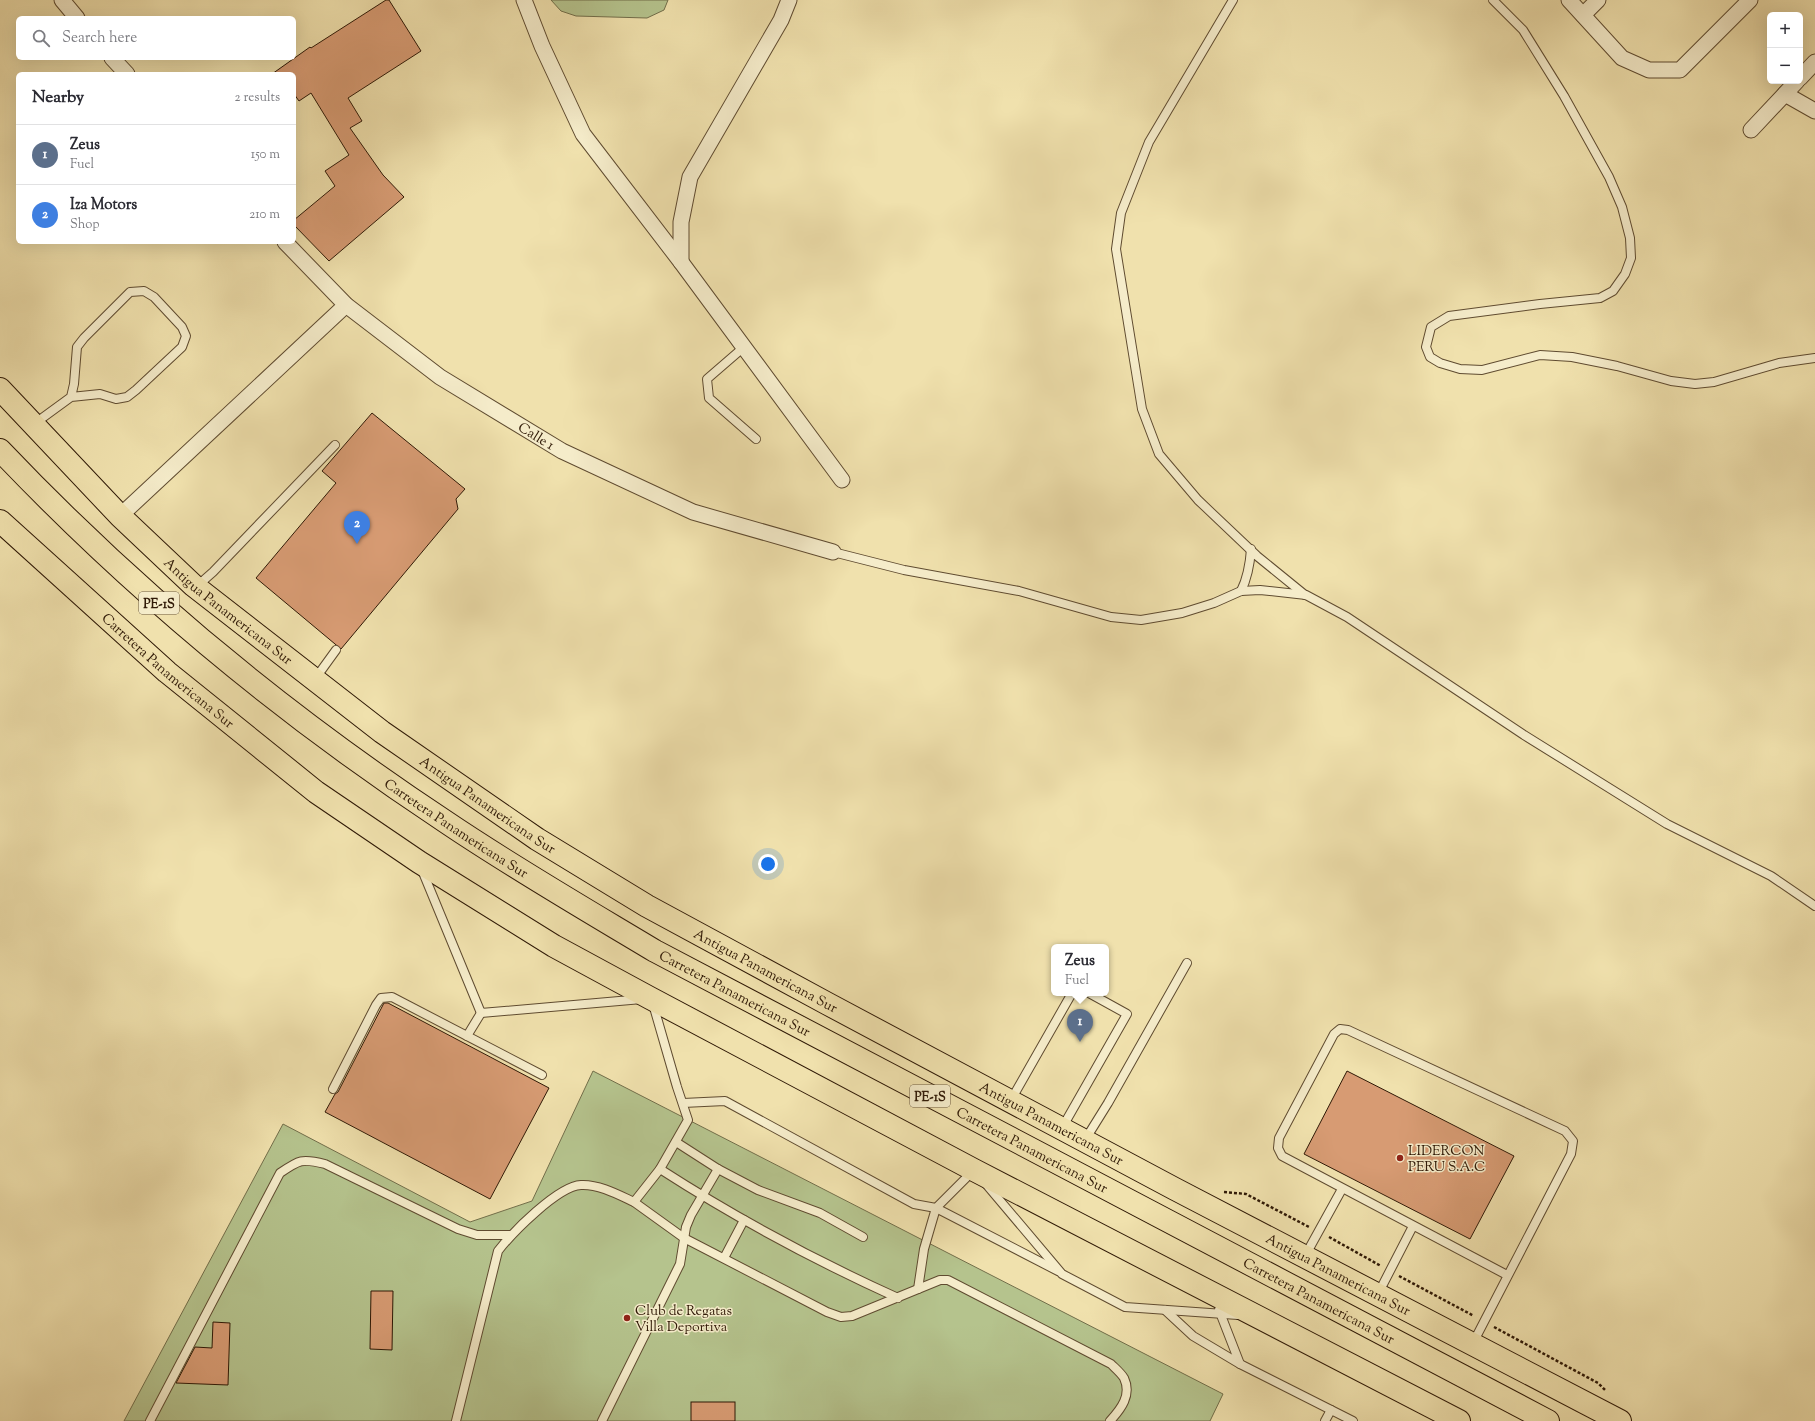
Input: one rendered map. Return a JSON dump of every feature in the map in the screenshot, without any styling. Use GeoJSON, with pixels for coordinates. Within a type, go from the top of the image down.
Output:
{"type":"FeatureCollection","features":[{"type":"Feature","properties":{"kind":"main road","name":"Antigua Panamericana Sur"},"geometry":{"type":"LineString","coordinates":[[0,389],[120,516],[196,588],[382,732],[537,839],[647,906],[1084,1141],[1620,1421]]}},
{"type":"Feature","properties":{"kind":"main road","name":"Carretera Panamericana Sur"},"geometry":{"type":"LineString","coordinates":[[0,450],[114,564],[202,641],[330,741],[446,822],[560,894],[655,951],[1548,1421]]}},
{"type":"Feature","properties":{"kind":"main road","name":"Carretera Panamericana Sur"},"geometry":{"type":"LineString","coordinates":[[0,521],[167,672],[316,792],[419,862],[554,946],[974,1170],[1217,1304],[1255,1316],[1459,1421]]}},
{"type":"Feature","properties":{"kind":"street"},"geometry":{"type":"LineString","coordinates":[[62,0],[75,16]]}},
{"type":"Feature","properties":{"kind":"street"},"geometry":{"type":"LineString","coordinates":[[524,0],[542,46],[583,134],[681,262],[842,480]]}},
{"type":"Feature","properties":{"kind":"street"},"geometry":{"type":"LineString","coordinates":[[681,262],[681,222],[690,177],[781,20],[789,0]]}},
{"type":"Feature","properties":{"kind":"street"},"geometry":{"type":"LineString","coordinates":[[1569,0],[1622,58],[1649,70],[1680,70],[1750,0]]}},
{"type":"Feature","properties":{"kind":"street"},"geometry":{"type":"LineString","coordinates":[[1583,15],[1598,0]]}},
{"type":"Feature","properties":{"kind":"street"},"geometry":{"type":"LineString","coordinates":[[114,60],[125,72]]}},
{"type":"Feature","properties":{"kind":"street"},"geometry":{"type":"LineString","coordinates":[[1803,75],[1815,62]]}},
{"type":"Feature","properties":{"kind":"street"},"geometry":{"type":"LineString","coordinates":[[1751,130],[1794,84]]}},
{"type":"Feature","properties":{"kind":"street"},"geometry":{"type":"LineString","coordinates":[[1785,94],[1815,111]]}},
{"type":"Feature","properties":{"kind":"street","name":"Calle 1"},"geometry":{"type":"LineString","coordinates":[[287,244],[346,305],[440,377],[562,451],[693,512],[833,552]]}},
{"type":"Feature","properties":{"kind":"street"},"geometry":{"type":"LineString","coordinates":[[120,516],[346,305]]}},
{"type":"Feature","properties":{"kind":"lane"},"geometry":{"type":"LineString","coordinates":[[1233,0],[1149,142],[1121,213],[1116,248],[1142,409],[1159,454],[1198,500],[1267,564],[1306,596],[1347,616],[1524,735],[1667,824],[1771,876],[1815,906]]}},
{"type":"Feature","properties":{"kind":"lane"},"geometry":{"type":"LineString","coordinates":[[1493,0],[1523,30],[1564,96],[1609,177],[1622,207],[1630,238],[1631,258],[1625,274],[1614,291],[1600,298],[1449,316],[1431,327],[1426,347],[1430,357],[1440,363],[1460,369],[1482,370],[1540,355],[1572,357],[1617,366],[1671,380],[1695,384],[1714,382],[1778,363],[1815,358]]}},
{"type":"Feature","properties":{"kind":"lane"},"geometry":{"type":"LineString","coordinates":[[33,425],[71,397],[100,394],[116,399],[127,397],[182,347],[186,336],[182,327],[154,297],[144,291],[130,292],[84,338],[77,347],[74,384],[71,397]]}},
{"type":"Feature","properties":{"kind":"lane"},"geometry":{"type":"LineString","coordinates":[[744,347],[707,379],[707,388],[709,398],[756,439]]}},
{"type":"Feature","properties":{"kind":"lane"},"geometry":{"type":"LineString","coordinates":[[196,588],[335,445]]}},
{"type":"Feature","properties":{"kind":"lane"},"geometry":{"type":"LineString","coordinates":[[1241,591],[1247,580],[1250,567],[1251,549]]}},
{"type":"Feature","properties":{"kind":"lane"},"geometry":{"type":"LineString","coordinates":[[833,552],[904,570],[1019,591],[1111,616],[1141,620],[1182,613],[1214,603],[1241,591],[1260,590],[1306,596]]}},
{"type":"Feature","properties":{"kind":"lane"},"geometry":{"type":"LineString","coordinates":[[314,679],[336,650]]}},
{"type":"Feature","properties":{"kind":"lane"},"geometry":{"type":"LineString","coordinates":[[419,862],[481,1013]]}},
{"type":"Feature","properties":{"kind":"lane"},"geometry":{"type":"LineString","coordinates":[[1084,1141],[1108,1103],[1187,964]]}},
{"type":"Feature","properties":{"kind":"lane"},"geometry":{"type":"LineString","coordinates":[[1010,1101],[1070,996]]}},
{"type":"Feature","properties":{"kind":"lane"},"geometry":{"type":"LineString","coordinates":[[1062,1129],[1127,1014],[1094,996]]}},
{"type":"Feature","properties":{"kind":"lane"},"geometry":{"type":"LineString","coordinates":[[333,1089],[376,1005],[381,998],[392,997],[542,1075]]}},
{"type":"Feature","properties":{"kind":"lane"},"geometry":{"type":"LineString","coordinates":[[481,1013],[651,999],[676,1087],[688,1120],[660,1169],[634,1202]]}},
{"type":"Feature","properties":{"kind":"lane"},"geometry":{"type":"LineString","coordinates":[[467,1036],[481,1013]]}},
{"type":"Feature","properties":{"kind":"lane"},"geometry":{"type":"LineString","coordinates":[[1472,1344],[1571,1154],[1573,1141],[1565,1131],[1355,1034],[1340,1029],[1334,1034],[1279,1138],[1278,1148],[1282,1156],[1507,1275]]}},
{"type":"Feature","properties":{"kind":"lane"},"geometry":{"type":"LineString","coordinates":[[683,1103],[725,1101],[908,1201],[914,1204],[936,1208],[1126,1307],[1165,1310],[1217,1304],[1240,1364]]}},
{"type":"Feature","properties":{"kind":"lane"},"geometry":{"type":"LineString","coordinates":[[676,1142],[718,1168],[758,1190],[820,1213],[863,1237]]}},
{"type":"Feature","properties":{"kind":"lane"},"geometry":{"type":"LineString","coordinates":[[150,1421],[280,1173],[299,1161],[312,1161],[325,1164],[458,1229],[477,1234],[511,1235]]}},
{"type":"Feature","properties":{"kind":"lane"},"geometry":{"type":"LineString","coordinates":[[602,1421],[680,1264],[684,1238],[691,1215],[718,1168]]}},
{"type":"Feature","properties":{"kind":"lane"},"geometry":{"type":"LineString","coordinates":[[660,1169],[702,1196],[829,1267],[898,1298]]}},
{"type":"Feature","properties":{"kind":"lane"},"geometry":{"type":"LineString","coordinates":[[918,1289],[924,1249],[936,1208],[974,1170],[1062,1274]]}},
{"type":"Feature","properties":{"kind":"lane"},"geometry":{"type":"LineString","coordinates":[[456,1421],[498,1251],[511,1235],[534,1213],[563,1192],[581,1185],[597,1188],[634,1202],[684,1238],[827,1312],[840,1317],[852,1316],[940,1280],[948,1280],[1111,1364],[1124,1378],[1127,1396],[1118,1412],[1110,1421]]}},
{"type":"Feature","properties":{"kind":"lane"},"geometry":{"type":"LineString","coordinates":[[1305,1256],[1342,1189]]}},
{"type":"Feature","properties":{"kind":"lane"},"geometry":{"type":"LineString","coordinates":[[724,1258],[744,1220]]}},
{"type":"Feature","properties":{"kind":"lane"},"geometry":{"type":"LineString","coordinates":[[1378,1294],[1413,1226]]}},
{"type":"Feature","properties":{"kind":"lane"},"geometry":{"type":"LineString","coordinates":[[1165,1310],[1192,1336],[1240,1364],[1353,1421]]}},
{"type":"Feature","properties":{"kind":"lane"},"geometry":{"type":"LineString","coordinates":[[1325,1421],[1331,1410]]}},
{"type":"Feature","properties":{"kind":"path"},"geometry":{"type":"LineString","coordinates":[[1222,1192],[1246,1194],[1319,1232],[1598,1383],[1609,1394]]}},
{"type":"Feature","properties":{"kind":"green space"},"geometry":{"type":"Polygon","coordinates":[[[551,0],[668,0],[664,10],[647,18],[576,16],[561,11],[551,0]]]}},
{"type":"Feature","properties":{"kind":"green space","name":"Club de Regatas Villa Deportiva"},"geometry":{"type":"Polygon","coordinates":[[[593,1071],[1223,1394],[1210,1421],[124,1421],[283,1124],[470,1222],[532,1201],[593,1071]]]}},
{"type":"Feature","properties":{"kind":"building"},"geometry":{"type":"Polygon","coordinates":[[[386,0],[389,0],[421,51],[348,98],[362,121],[350,128],[383,175],[404,197],[329,261],[296,227],[296,218],[335,186],[325,171],[349,155],[311,93],[299,101],[296,97],[296,72],[275,72],[292,60],[296,60],[296,57],[310,47],[311,48],[386,0]]]}},
{"type":"Feature","properties":{"kind":"building"},"geometry":{"type":"Polygon","coordinates":[[[372,413],[465,489],[456,499],[458,509],[341,649],[256,578],[336,483],[322,471],[372,413]]]}},
{"type":"Feature","properties":{"kind":"building"},"geometry":{"type":"Polygon","coordinates":[[[384,1003],[388,1003],[549,1088],[490,1199],[325,1112],[335,1094],[338,1092],[384,1003]]]}},
{"type":"Feature","properties":{"kind":"building"},"geometry":{"type":"Polygon","coordinates":[[[1347,1071],[1514,1156],[1470,1239],[1304,1154],[1347,1071]]]}},
{"type":"Feature","properties":{"kind":"building"},"geometry":{"type":"Polygon","coordinates":[[[371,1291],[393,1291],[392,1350],[370,1349],[371,1291]]]}},
{"type":"Feature","properties":{"kind":"building"},"geometry":{"type":"Polygon","coordinates":[[[213,1322],[230,1323],[228,1385],[176,1383],[195,1347],[212,1348],[213,1322]]]}},
{"type":"Feature","properties":{"kind":"building"},"geometry":{"type":"Polygon","coordinates":[[[691,1402],[735,1402],[735,1421],[691,1421],[691,1402]]]}},
{"type":"Feature","properties":{"kind":"place","name":"Iza Motors"},"geometry":{"type":"Point","coordinates":[357,544]}},
{"type":"Feature","properties":{"kind":"place","name":"Zeus"},"geometry":{"type":"Point","coordinates":[1080,1042]}},
{"type":"Feature","properties":{"kind":"place","name":"LIDERCON PERU S.A.C"},"geometry":{"type":"Point","coordinates":[1400,1158]}},
{"type":"Feature","properties":{"kind":"place","name":"Club de Regatas Villa Deportiva"},"geometry":{"type":"Point","coordinates":[627,1318]}}]}
